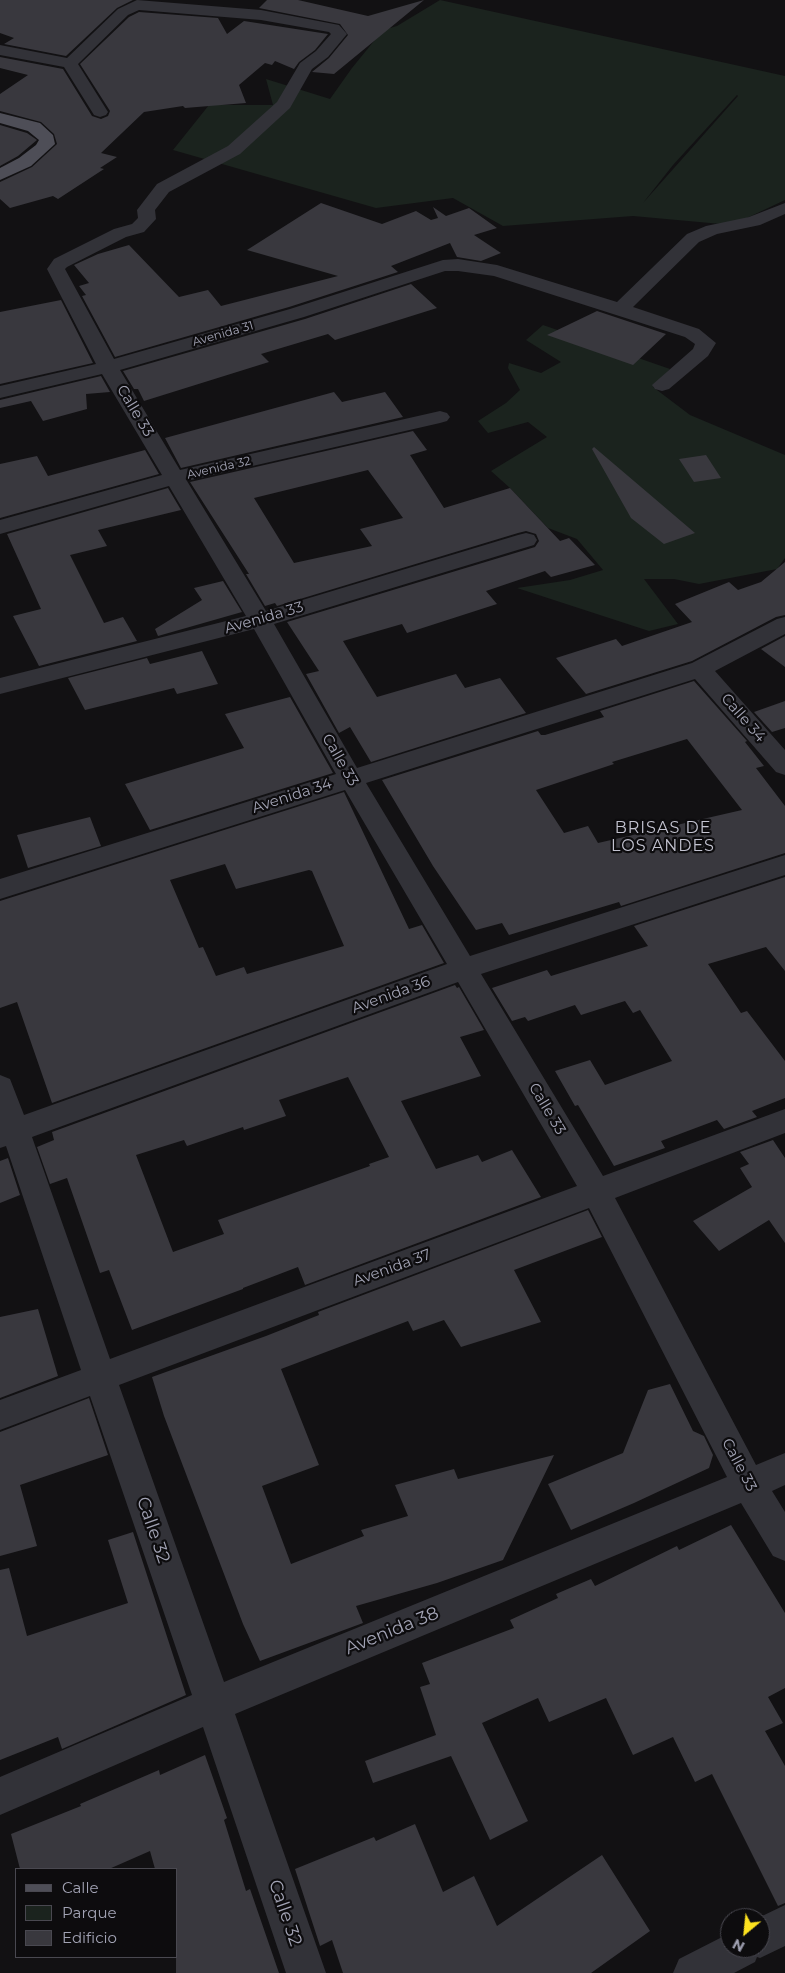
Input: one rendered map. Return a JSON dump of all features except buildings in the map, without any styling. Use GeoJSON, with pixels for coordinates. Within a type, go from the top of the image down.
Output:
{"type":"FeatureCollection","features":[{"type":"Feature","properties":{"kind":"main road"},"geometry":{"type":"LineString","coordinates":[[0,118],[34,127],[47,139],[47,144],[24,162],[0,175]]}},
{"type":"Feature","properties":{"kind":"street","name":"Calle 33"},"geometry":{"type":"LineString","coordinates":[[70,63],[123,12],[137,5],[260,15],[334,28],[339,34],[322,54],[306,66],[284,105],[234,150],[164,188],[146,210],[147,219],[138,228],[120,233],[60,263],[56,270],[108,367],[260,620],[350,777],[596,1192],[748,1484],[785,1544]]}},
{"type":"Feature","properties":{"kind":"street"},"geometry":{"type":"LineString","coordinates":[[0,50],[70,63],[100,112]]}},
{"type":"Feature","properties":{"kind":"street"},"geometry":{"type":"LineString","coordinates":[[620,309],[693,238],[712,230],[754,221],[785,208]]}},
{"type":"Feature","properties":{"kind":"street","name":"Avenida 31"},"geometry":{"type":"LineString","coordinates":[[0,392],[108,367],[297,313],[443,266],[458,265],[497,271],[620,309],[692,334],[706,343],[701,352],[662,385]]}},
{"type":"Feature","properties":{"kind":"street","name":"Avenida 32"},"geometry":{"type":"LineString","coordinates":[[0,527],[174,478],[440,417]]}},
{"type":"Feature","properties":{"kind":"street","name":"Avenida 33"},"geometry":{"type":"LineString","coordinates":[[0,686],[260,620],[526,540]]}},
{"type":"Feature","properties":{"kind":"street","name":"Avenida 34"},"geometry":{"type":"LineString","coordinates":[[0,889],[350,777],[700,669],[785,624]]}},
{"type":"Feature","properties":{"kind":"street","name":"Calle 34"},"geometry":{"type":"LineString","coordinates":[[700,669],[785,766]]}},
{"type":"Feature","properties":{"kind":"street","name":"Avenida 36"},"geometry":{"type":"LineString","coordinates":[[8,1133],[464,969],[785,865]]}},
{"type":"Feature","properties":{"kind":"street","name":"Calle 32"},"geometry":{"type":"LineString","coordinates":[[0,1087],[8,1133],[100,1377],[306,1973]]}},
{"type":"Feature","properties":{"kind":"street","name":"Avenida 37"},"geometry":{"type":"LineString","coordinates":[[0,1415],[785,1121]]}},
{"type":"Feature","properties":{"kind":"street","name":"Avenida 38"},"geometry":{"type":"LineString","coordinates":[[0,1796],[214,1704],[785,1469]]}},
{"type":"Feature","properties":{"kind":"street"},"geometry":{"type":"LineString","coordinates":[[770,1933],[785,1925]]}},
{"type":"Feature","properties":{"kind":"street"},"geometry":{"type":"LineString","coordinates":[[693,1973],[722,1958]]}},
{"type":"Feature","properties":{"kind":"green space"},"geometry":{"type":"Polygon","coordinates":[[[440,0],[785,76],[785,200],[732,225],[633,216],[503,226],[453,198],[376,208],[173,150],[209,105],[273,105],[266,79],[330,99],[383,30],[397,26],[440,0]],[[738,96],[673,165],[643,203],[738,96]]]}},
{"type":"Feature","properties":{"kind":"green space"},"geometry":{"type":"Polygon","coordinates":[[[543,325],[670,369],[653,387],[690,415],[785,455],[785,558],[777,569],[699,584],[674,579],[644,579],[678,624],[649,631],[517,588],[570,580],[603,570],[577,539],[548,528],[491,471],[547,437],[528,422],[488,433],[478,421],[506,403],[520,390],[508,368],[509,363],[541,373],[561,362],[526,340],[543,325]]]}},
{"type":"Feature","properties":{"kind":"district","name":"BRISAS DE LOS ANDES"},"geometry":{"type":"Point","coordinates":[663,837]}}]}
